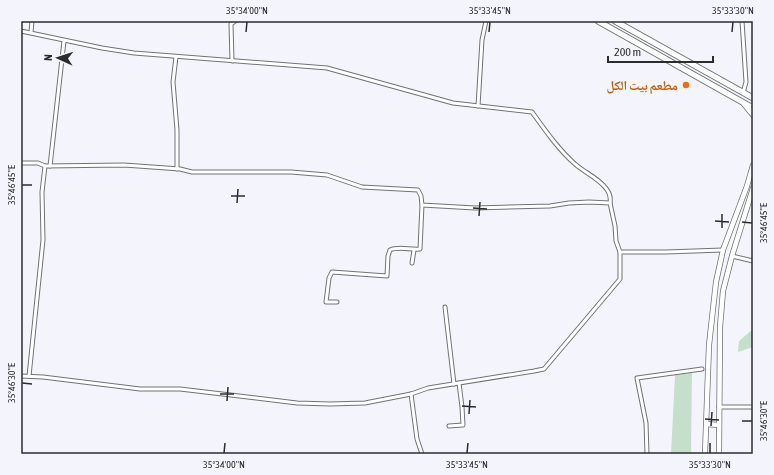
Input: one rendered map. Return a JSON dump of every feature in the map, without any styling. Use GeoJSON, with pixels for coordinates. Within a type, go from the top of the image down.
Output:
{"type":"FeatureCollection","features":[{"type":"Feature","properties":{"kind":"main road"},"geometry":{"type":"LineString","coordinates":[[598,21],[753,108]]}},
{"type":"Feature","properties":{"kind":"main road"},"geometry":{"type":"LineString","coordinates":[[615,21],[753,98]]}},
{"type":"Feature","properties":{"kind":"main road"},"geometry":{"type":"LineString","coordinates":[[662,56],[667,50]]}},
{"type":"Feature","properties":{"kind":"main road"},"geometry":{"type":"LineString","coordinates":[[743,102],[753,116]]}},
{"type":"Feature","properties":{"kind":"main road"},"geometry":{"type":"LineString","coordinates":[[705,454],[710,332],[716,282],[723,250],[747,186],[753,165]]}},
{"type":"Feature","properties":{"kind":"main road"},"geometry":{"type":"LineString","coordinates":[[718,454],[720,327],[723,291],[753,187],[747,186]]}},
{"type":"Feature","properties":{"kind":"main road"},"geometry":{"type":"LineString","coordinates":[[706,424],[719,425]]}},
{"type":"Feature","properties":{"kind":"street"},"geometry":{"type":"LineString","coordinates":[[31,32],[32,21]]}},
{"type":"Feature","properties":{"kind":"street"},"geometry":{"type":"LineString","coordinates":[[232,61],[231,24],[235,21]]}},
{"type":"Feature","properties":{"kind":"street"},"geometry":{"type":"LineString","coordinates":[[478,106],[482,40],[486,21]]}},
{"type":"Feature","properties":{"kind":"street"},"geometry":{"type":"LineString","coordinates":[[742,21],[746,82],[744,93]]}},
{"type":"Feature","properties":{"kind":"street"},"geometry":{"type":"LineString","coordinates":[[21,31],[111,50],[326,68],[453,103],[532,112],[552,140],[575,165],[595,178],[605,187],[611,198],[610,203],[615,226],[616,242],[620,252],[620,279],[544,369],[428,388],[412,394],[365,403],[297,403],[180,389],[140,389],[21,376]]}},
{"type":"Feature","properties":{"kind":"street"},"geometry":{"type":"LineString","coordinates":[[50,166],[64,41]]}},
{"type":"Feature","properties":{"kind":"street"},"geometry":{"type":"LineString","coordinates":[[176,56],[173,82],[177,130],[177,169]]}},
{"type":"Feature","properties":{"kind":"street"},"geometry":{"type":"LineString","coordinates":[[21,163],[43,164],[45,166],[124,166],[180,169],[192,172],[291,172],[327,175],[362,187],[418,190],[421,196],[422,205],[420,249],[414,250],[395,248],[390,250],[388,256],[388,276],[332,272],[329,278],[326,302],[337,302]]}},
{"type":"Feature","properties":{"kind":"street"},"geometry":{"type":"LineString","coordinates":[[29,376],[43,245],[44,229],[42,192],[45,166]]}},
{"type":"Feature","properties":{"kind":"street"},"geometry":{"type":"LineString","coordinates":[[422,205],[475,208],[550,206],[589,202],[610,203]]}},
{"type":"Feature","properties":{"kind":"street"},"geometry":{"type":"LineString","coordinates":[[412,263],[414,250]]}},
{"type":"Feature","properties":{"kind":"street"},"geometry":{"type":"LineString","coordinates":[[620,252],[723,250]]}},
{"type":"Feature","properties":{"kind":"street"},"geometry":{"type":"LineString","coordinates":[[732,256],[753,261]]}},
{"type":"Feature","properties":{"kind":"street"},"geometry":{"type":"LineString","coordinates":[[444,307],[454,384]]}},
{"type":"Feature","properties":{"kind":"street"},"geometry":{"type":"LineString","coordinates":[[647,454],[646,423],[637,378],[702,369]]}},
{"type":"Feature","properties":{"kind":"street"},"geometry":{"type":"LineString","coordinates":[[449,426],[462,425],[462,407],[459,383]]}},
{"type":"Feature","properties":{"kind":"street"},"geometry":{"type":"LineString","coordinates":[[412,394],[417,439],[422,454]]}},
{"type":"Feature","properties":{"kind":"street"},"geometry":{"type":"LineString","coordinates":[[719,407],[753,407]]}},
{"type":"Feature","properties":{"kind":"green space"},"geometry":{"type":"Polygon","coordinates":[[[753,329],[753,347],[738,352],[739,341],[753,329]]]}},
{"type":"Feature","properties":{"kind":"green space"},"geometry":{"type":"Polygon","coordinates":[[[692,373],[691,454],[671,454],[675,375],[692,373]]]}},
{"type":"Feature","properties":{"kind":"place","name":"مطعم بيت الكل"},"geometry":{"type":"Point","coordinates":[686,85]}}]}
